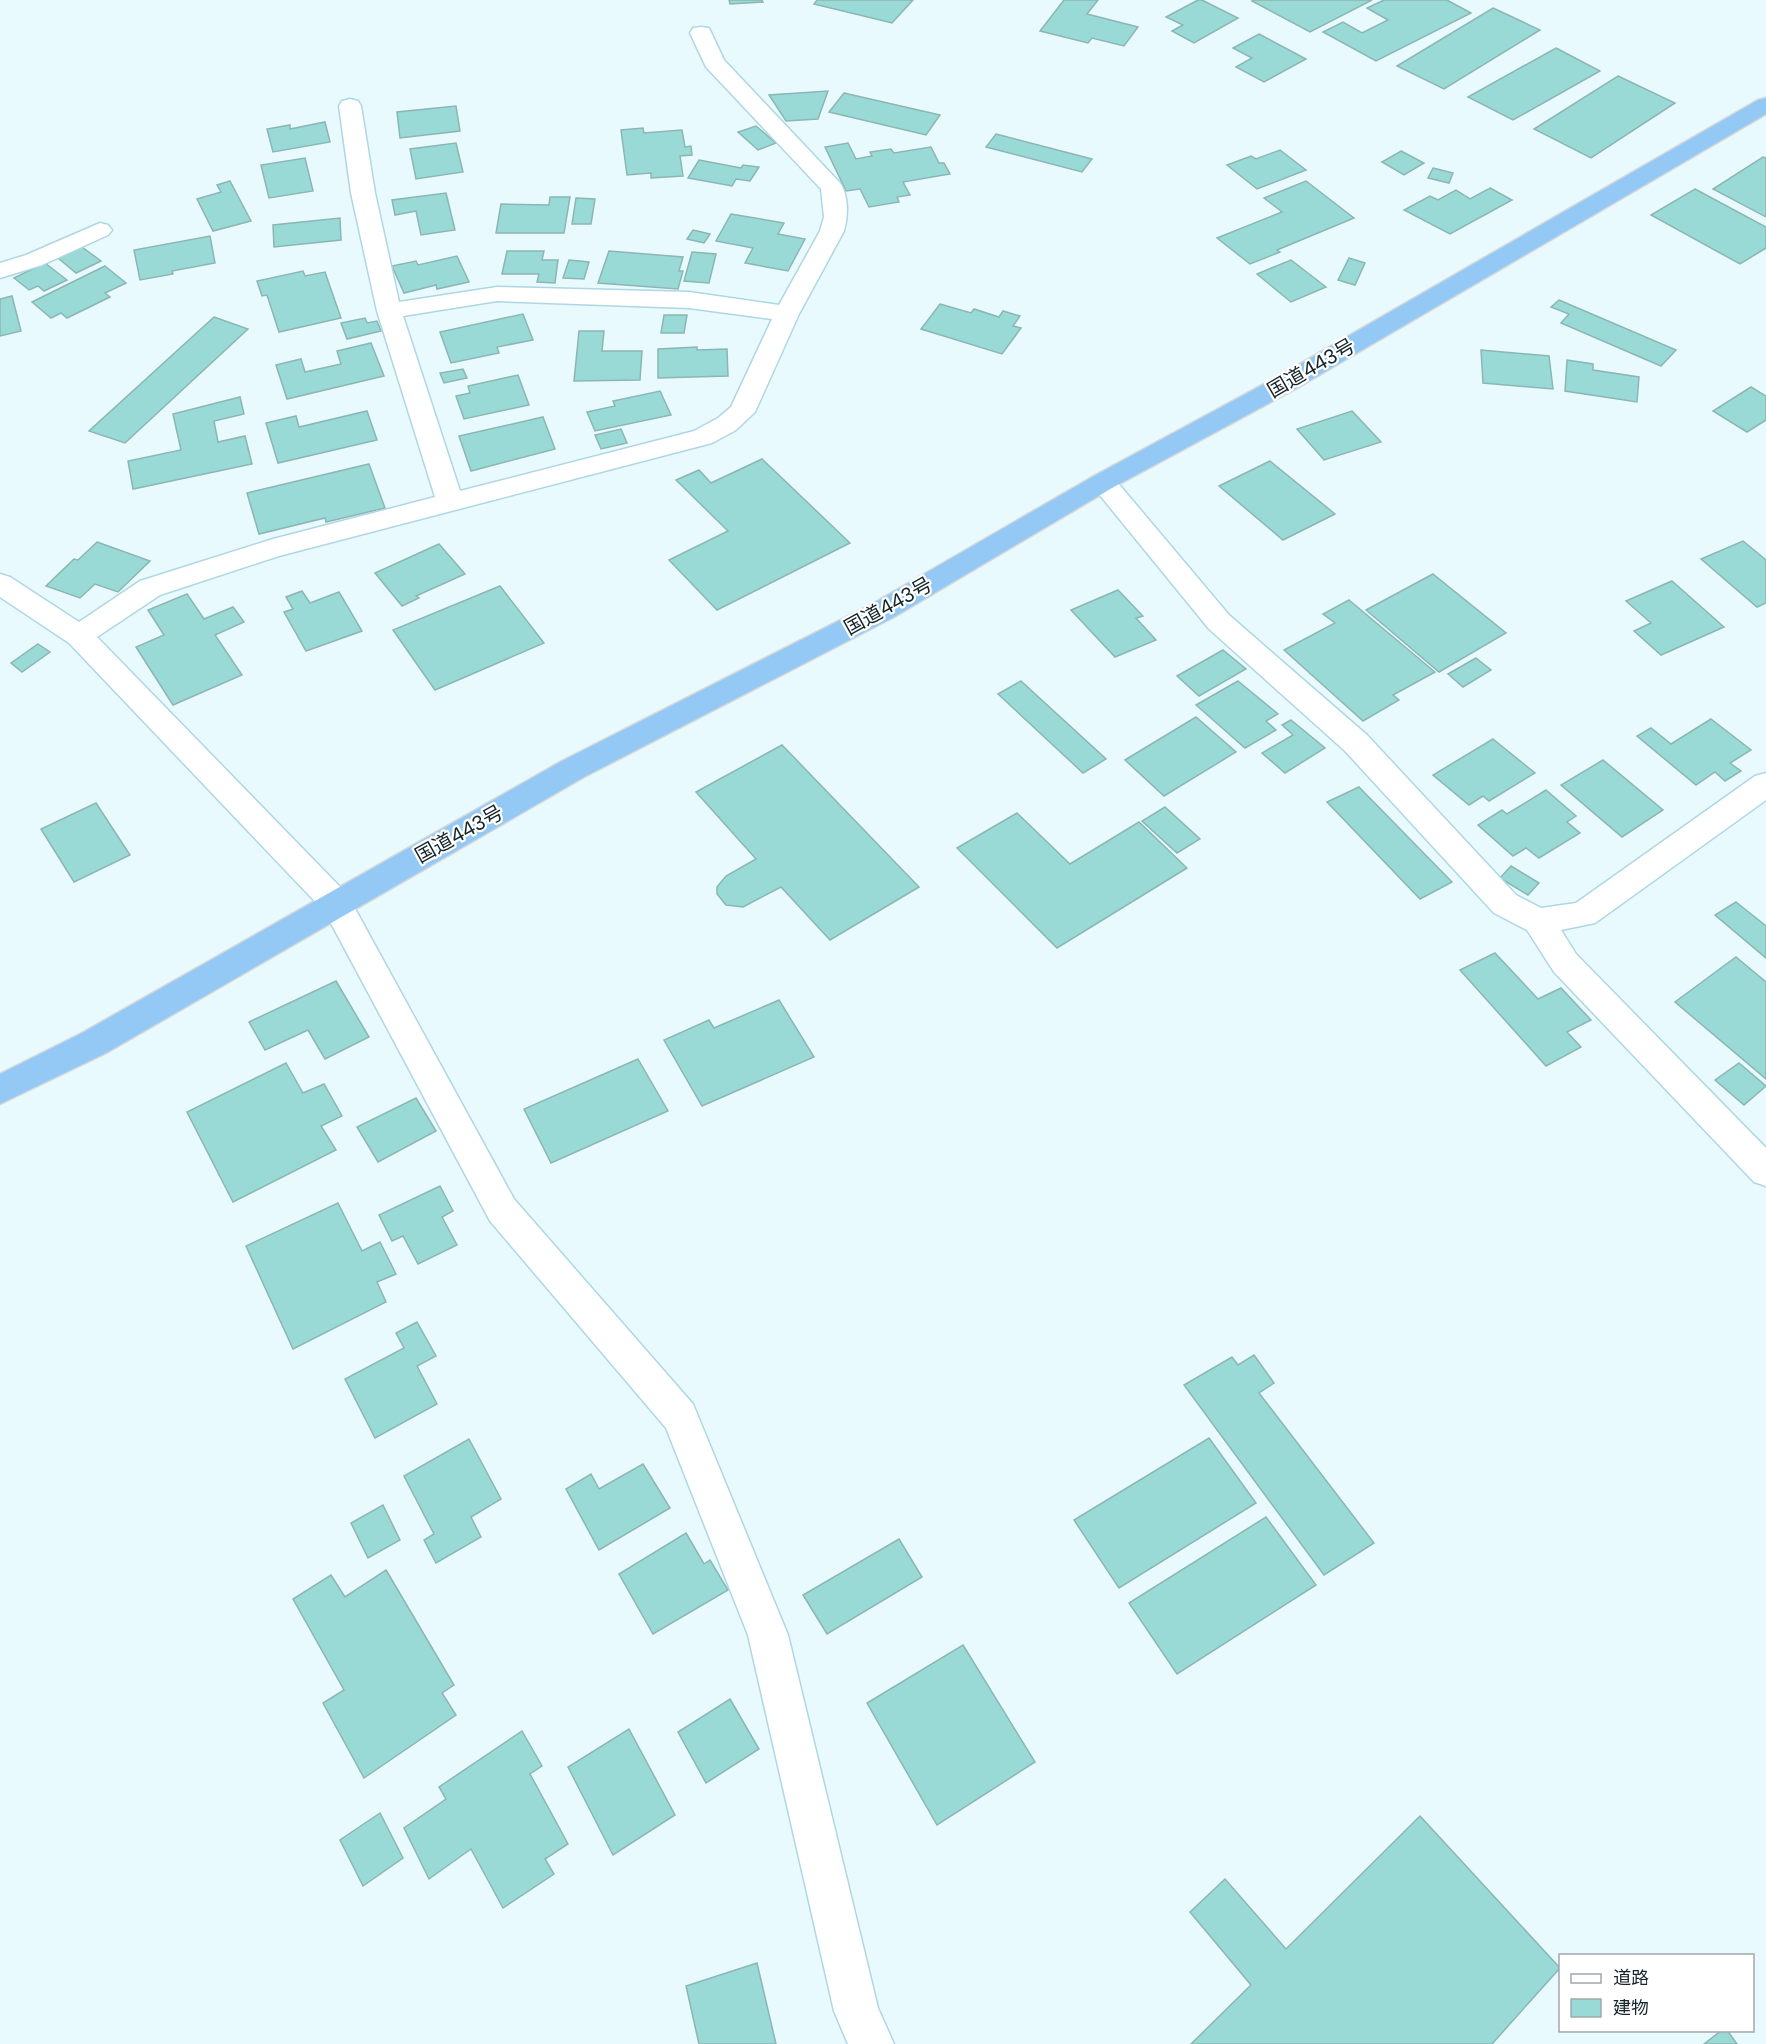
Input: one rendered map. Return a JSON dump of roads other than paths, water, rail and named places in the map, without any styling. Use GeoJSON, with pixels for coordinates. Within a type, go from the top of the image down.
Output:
{"type":"FeatureCollection","features":[{"type":"Feature","properties":{"kind":"highway","name":"国道443号"},"geometry":{"type":"LineString","coordinates":[[0,1090],[94,1043],[573,769],[884,610],[1103,482],[1288,382],[1766,105]]}},
{"type":"Feature","properties":{"kind":"street"},"geometry":{"type":"LineString","coordinates":[[79,636],[150,588],[273,548],[703,437],[727,424],[742,412],[787,314],[832,231],[836,217],[832,188],[714,62],[701,33]]}},
{"type":"Feature","properties":{"kind":"street"},"geometry":{"type":"LineString","coordinates":[[350,106],[363,193],[389,311],[450,502]]}},
{"type":"Feature","properties":{"kind":"street"},"geometry":{"type":"LineString","coordinates":[[0,271],[34,260],[100,230]]}},
{"type":"Feature","properties":{"kind":"street"},"geometry":{"type":"LineString","coordinates":[[389,311],[497,294],[688,300],[787,314]]}},
{"type":"Feature","properties":{"kind":"street"},"geometry":{"type":"LineString","coordinates":[[1103,482],[1219,622],[1356,743],[1505,904],[1538,921],[1565,963],[1766,1171]]}},
{"type":"Feature","properties":{"kind":"street"},"geometry":{"type":"LineString","coordinates":[[0,584],[79,636],[336,903],[502,1210],[680,1417],[768,1635],[856,2011],[871,2044]]}},
{"type":"Feature","properties":{"kind":"street"},"geometry":{"type":"LineString","coordinates":[[1538,921],[1584,914],[1766,784]]}}]}
